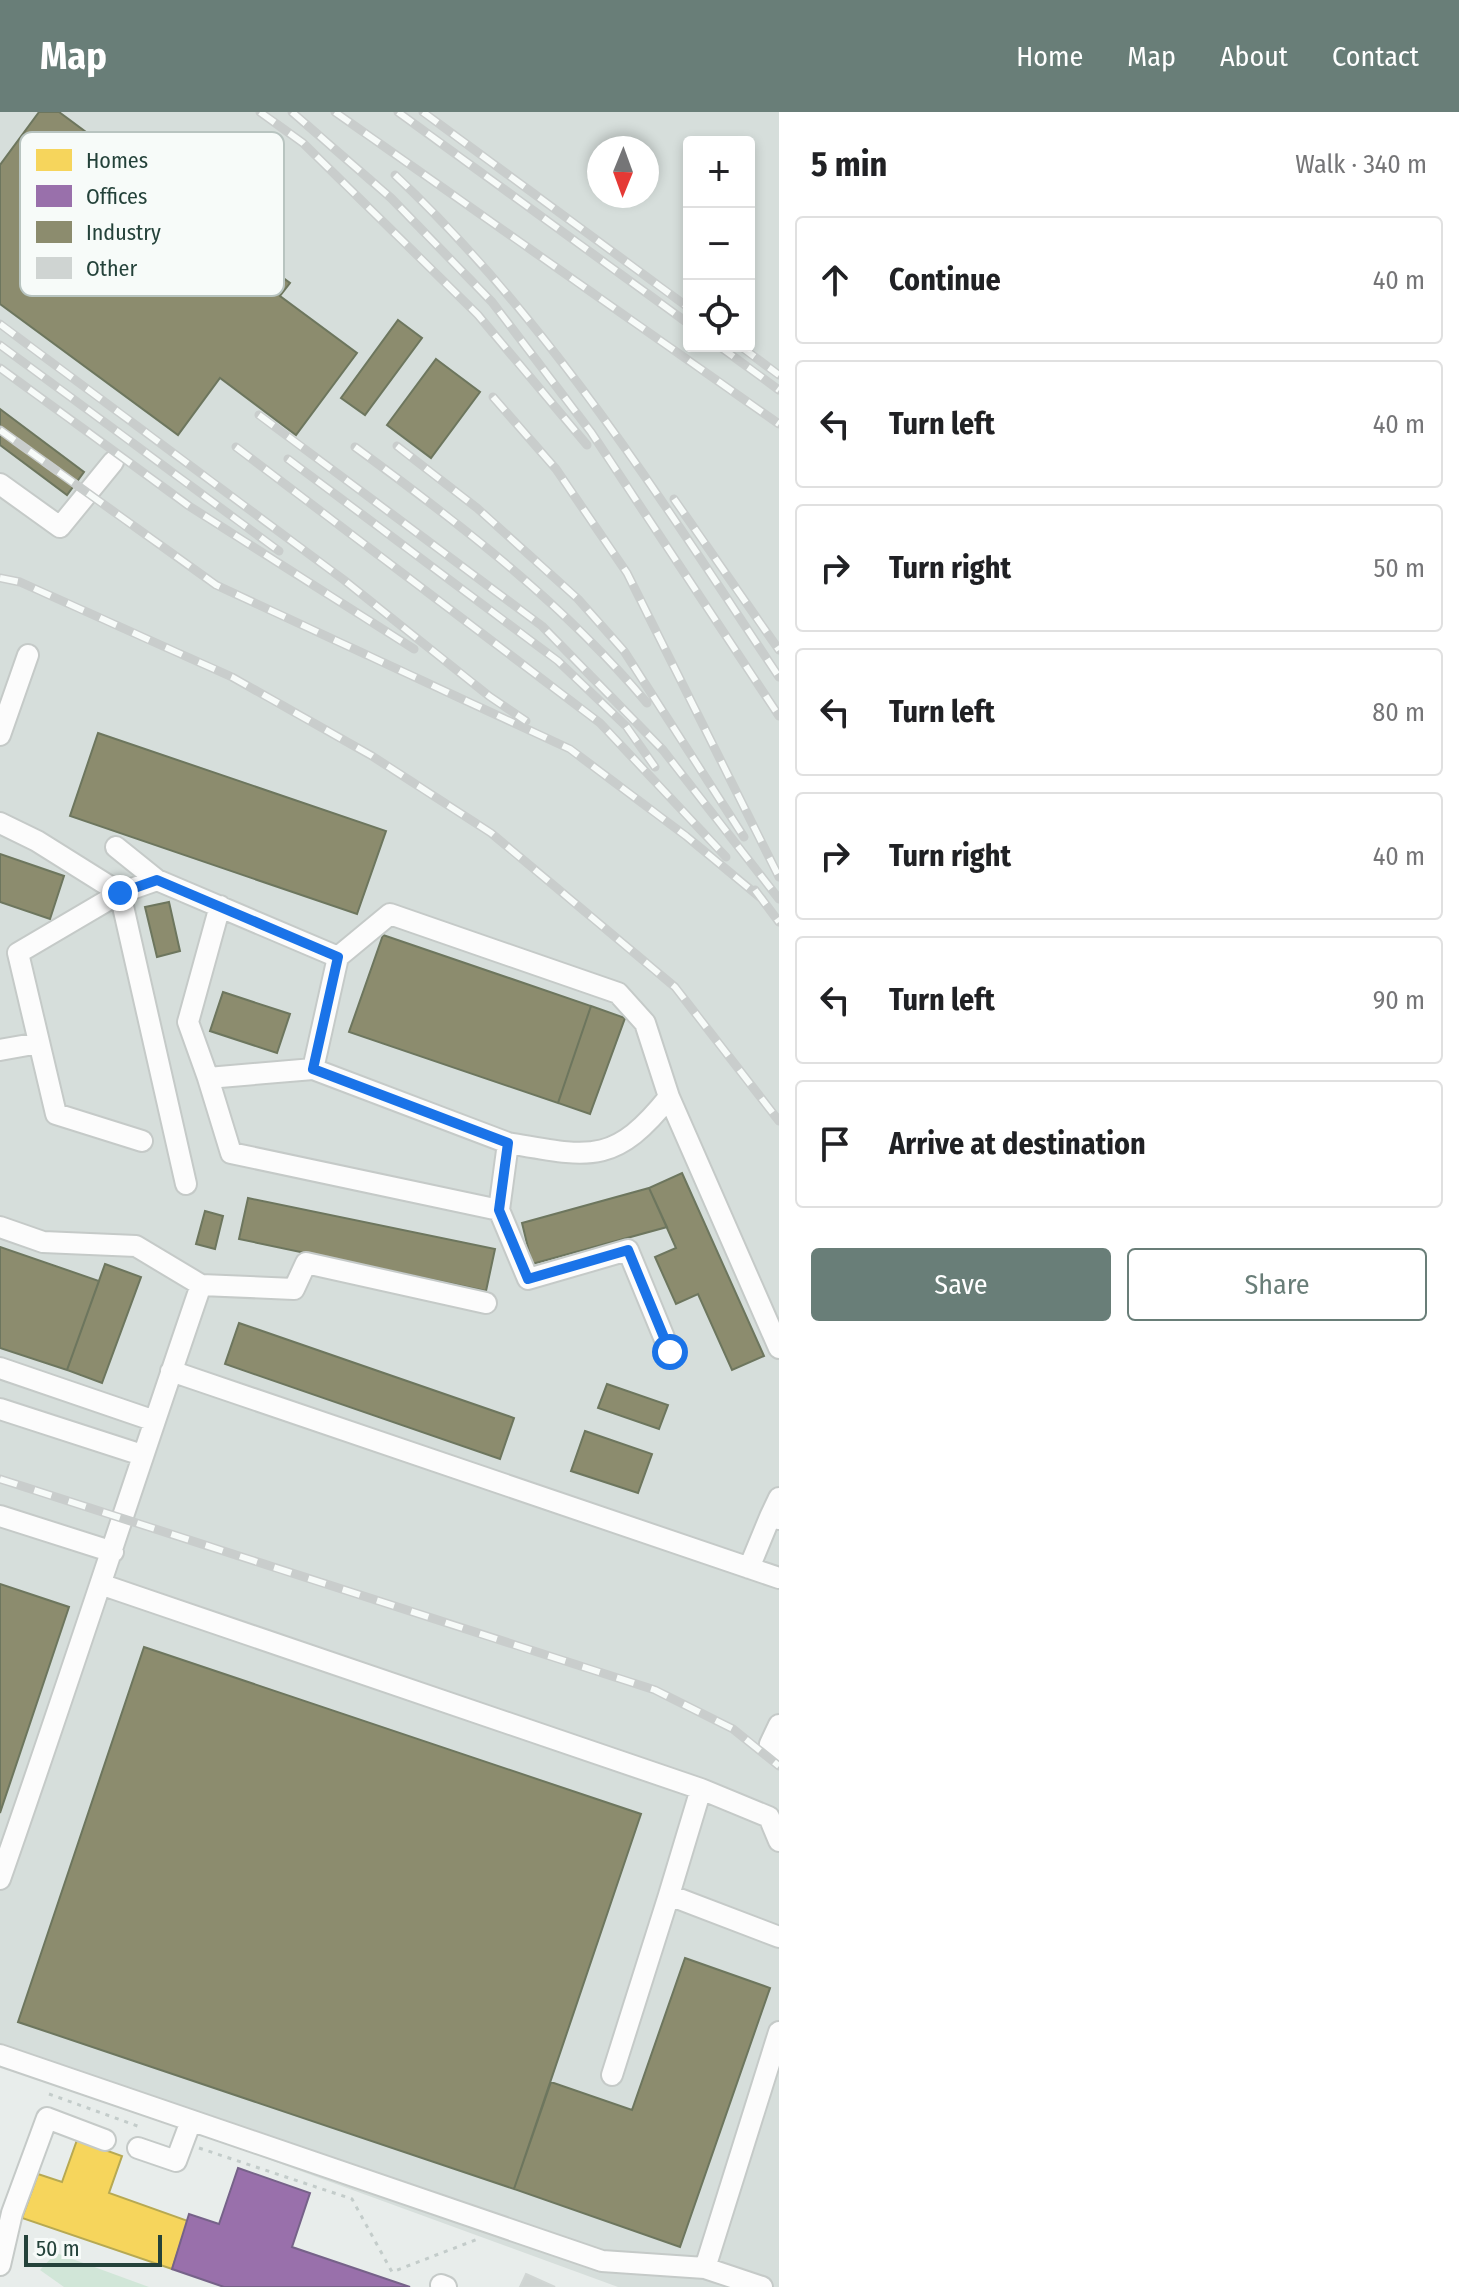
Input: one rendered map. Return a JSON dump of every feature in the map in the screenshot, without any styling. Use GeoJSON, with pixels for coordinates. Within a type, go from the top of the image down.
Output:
{"type":"FeatureCollection","features":[{"type":"Feature","properties":{"kind":"lane"},"geometry":{"type":"LineString","coordinates":[[0,484],[60,527],[113,462]]}},
{"type":"Feature","properties":{"kind":"lane"},"geometry":{"type":"LineString","coordinates":[[0,735],[28,655]]}},
{"type":"Feature","properties":{"kind":"lane"},"geometry":{"type":"LineString","coordinates":[[0,823],[37,841],[120,893],[186,1184]]}},
{"type":"Feature","properties":{"kind":"lane"},"geometry":{"type":"LineString","coordinates":[[116,847],[157,880],[338,957]]}},
{"type":"Feature","properties":{"kind":"lane"},"geometry":{"type":"LineString","coordinates":[[142,1141],[56,1114],[39,1043],[9,950],[120,893],[157,880]]}},
{"type":"Feature","properties":{"kind":"lane"},"geometry":{"type":"LineString","coordinates":[[220,906],[188,1022],[231,1153],[499,1210]]}},
{"type":"Feature","properties":{"kind":"lane"},"geometry":{"type":"LineString","coordinates":[[313,1069],[338,957],[390,914],[618,993],[645,1023],[669,1097],[779,1348]]}},
{"type":"Feature","properties":{"kind":"lane"},"geometry":{"type":"LineString","coordinates":[[0,1050],[39,1043]]}},
{"type":"Feature","properties":{"kind":"lane"},"geometry":{"type":"LineString","coordinates":[[208,1078],[313,1069],[508,1143],[567,1153],[609,1150],[642,1131],[669,1097]]}},
{"type":"Feature","properties":{"kind":"lane"},"geometry":{"type":"LineString","coordinates":[[508,1143],[499,1210],[528,1279],[628,1250],[670,1352]]}},
{"type":"Feature","properties":{"kind":"lane"},"geometry":{"type":"LineString","coordinates":[[0,1227],[43,1242],[136,1246],[201,1285],[294,1289],[306,1263],[486,1303]]}},
{"type":"Feature","properties":{"kind":"lane"},"geometry":{"type":"LineString","coordinates":[[0,1879],[103,1585],[152,1420],[201,1285]]}},
{"type":"Feature","properties":{"kind":"lane"},"geometry":{"type":"LineString","coordinates":[[0,1368],[152,1420]]}},
{"type":"Feature","properties":{"kind":"lane"},"geometry":{"type":"LineString","coordinates":[[171,1371],[779,1578]]}},
{"type":"Feature","properties":{"kind":"lane"},"geometry":{"type":"LineString","coordinates":[[0,1409],[142,1455]]}},
{"type":"Feature","properties":{"kind":"lane"},"geometry":{"type":"LineString","coordinates":[[749,1568],[776,1511]]}},
{"type":"Feature","properties":{"kind":"lane"},"geometry":{"type":"LineString","coordinates":[[0,1516],[113,1552]]}},
{"type":"Feature","properties":{"kind":"lane"},"geometry":{"type":"LineString","coordinates":[[103,1585],[701,1789],[769,1817],[779,1841]]}},
{"type":"Feature","properties":{"kind":"lane"},"geometry":{"type":"LineString","coordinates":[[779,1725],[770,1744],[779,1752]]}},
{"type":"Feature","properties":{"kind":"lane"},"geometry":{"type":"LineString","coordinates":[[612,2075],[701,1789]]}},
{"type":"Feature","properties":{"kind":"lane"},"geometry":{"type":"LineString","coordinates":[[669,1895],[779,1937]]}},
{"type":"Feature","properties":{"kind":"lane"},"geometry":{"type":"LineString","coordinates":[[705,2268],[779,2032]]}},
{"type":"Feature","properties":{"kind":"lane"},"geometry":{"type":"LineString","coordinates":[[0,2055],[602,2261],[705,2268],[762,2287]]}},
{"type":"Feature","properties":{"kind":"lane"},"geometry":{"type":"LineString","coordinates":[[0,2265],[12,2213],[47,2118],[105,2140]]}},
{"type":"Feature","properties":{"kind":"lane"},"geometry":{"type":"LineString","coordinates":[[138,2148],[176,2161],[191,2121]]}},
{"type":"Feature","properties":{"kind":"path"},"geometry":{"type":"LineString","coordinates":[[42,2091],[352,2199],[392,2272],[505,2228]]}},
{"type":"Feature","properties":{"kind":"shaded area"},"geometry":{"type":"Polygon","coordinates":[[[0,112],[779,112],[779,2287],[618,2287],[0,2061],[0,112]]]}},
{"type":"Feature","properties":{"kind":"green space"},"geometry":{"type":"Polygon","coordinates":[[[56,2253],[149,2287],[64,2287],[40,2270],[56,2253]]]}},
{"type":"Feature","properties":{"kind":"building: Homes"},"geometry":{"type":"Polygon","coordinates":[[[77,2140],[122,2156],[109,2193],[188,2221],[172,2269],[22,2218],[38,2174],[62,2182],[77,2140]]]}},
{"type":"Feature","properties":{"kind":"building: Offices"},"geometry":{"type":"Polygon","coordinates":[[[238,2168],[310,2193],[292,2247],[410,2287],[224,2287],[172,2269],[189,2214],[219,2224],[238,2168]]]}},
{"type":"Feature","properties":{"kind":"building: Industry"},"geometry":{"type":"Polygon","coordinates":[[[39,112],[59,112],[86,132],[24,132],[39,112]]]}},
{"type":"Feature","properties":{"kind":"building: Industry"},"geometry":{"type":"Polygon","coordinates":[[[20,138],[20,296],[280,296],[357,353],[296,435],[220,378],[178,435],[0,304],[0,165],[20,138]]]}},
{"type":"Feature","properties":{"kind":"building: Industry"},"geometry":{"type":"Polygon","coordinates":[[[398,320],[422,338],[365,415],[341,398],[398,320]]]}},
{"type":"Feature","properties":{"kind":"building: Industry"},"geometry":{"type":"Polygon","coordinates":[[[436,359],[480,392],[431,458],[387,425],[436,359]]]}},
{"type":"Feature","properties":{"kind":"building: Industry"},"geometry":{"type":"Polygon","coordinates":[[[0,409],[84,472],[67,495],[0,445],[0,409]]]}},
{"type":"Feature","properties":{"kind":"building: Industry"},"geometry":{"type":"Polygon","coordinates":[[[98,733],[386,831],[357,914],[70,816],[98,733]]]}},
{"type":"Feature","properties":{"kind":"building: Industry"},"geometry":{"type":"Polygon","coordinates":[[[0,854],[64,876],[50,919],[0,902],[0,854]]]}},
{"type":"Feature","properties":{"kind":"building: Industry"},"geometry":{"type":"Polygon","coordinates":[[[169,902],[180,951],[157,957],[145,907],[169,902]]]}},
{"type":"Feature","properties":{"kind":"building: Industry"},"geometry":{"type":"Polygon","coordinates":[[[383,935],[591,1006],[558,1103],[349,1032],[383,935]]]}},
{"type":"Feature","properties":{"kind":"building: Industry"},"geometry":{"type":"Polygon","coordinates":[[[223,992],[290,1014],[277,1053],[210,1031],[223,992]]]}},
{"type":"Feature","properties":{"kind":"building: Industry"},"geometry":{"type":"Polygon","coordinates":[[[591,1006],[625,1018],[590,1114],[558,1103],[591,1006]]]}},
{"type":"Feature","properties":{"kind":"building: Industry"},"geometry":{"type":"Polygon","coordinates":[[[682,1173],[764,1356],[732,1370],[698,1294],[676,1304],[655,1257],[676,1248],[649,1188],[682,1173]]]}},
{"type":"Feature","properties":{"kind":"building: Industry"},"geometry":{"type":"Polygon","coordinates":[[[649,1188],[667,1227],[532,1264],[522,1223],[649,1188]]]}},
{"type":"Feature","properties":{"kind":"building: Industry"},"geometry":{"type":"Polygon","coordinates":[[[248,1198],[495,1249],[486,1291],[239,1239],[248,1198]]]}},
{"type":"Feature","properties":{"kind":"building: Industry"},"geometry":{"type":"Polygon","coordinates":[[[205,1211],[223,1216],[215,1249],[196,1244],[205,1211]]]}},
{"type":"Feature","properties":{"kind":"building: Industry"},"geometry":{"type":"Polygon","coordinates":[[[0,1247],[99,1281],[67,1370],[0,1348],[0,1247]]]}},
{"type":"Feature","properties":{"kind":"building: Industry"},"geometry":{"type":"Polygon","coordinates":[[[105,1264],[141,1277],[102,1383],[67,1370],[105,1264]]]}},
{"type":"Feature","properties":{"kind":"building: Industry"},"geometry":{"type":"Polygon","coordinates":[[[239,1323],[514,1418],[500,1459],[225,1364],[239,1323]]]}},
{"type":"Feature","properties":{"kind":"building: Industry"},"geometry":{"type":"Polygon","coordinates":[[[607,1384],[668,1405],[659,1429],[598,1408],[607,1384]]]}},
{"type":"Feature","properties":{"kind":"building: Industry"},"geometry":{"type":"Polygon","coordinates":[[[585,1431],[652,1454],[638,1493],[571,1471],[585,1431]]]}},
{"type":"Feature","properties":{"kind":"building: Industry"},"geometry":{"type":"Polygon","coordinates":[[[0,1584],[69,1607],[0,1813],[0,1584]]]}},
{"type":"Feature","properties":{"kind":"building: Industry"},"geometry":{"type":"Polygon","coordinates":[[[144,1647],[641,1814],[514,2189],[18,2022],[144,1647]]]}},
{"type":"Feature","properties":{"kind":"building: Industry"},"geometry":{"type":"Polygon","coordinates":[[[685,1958],[770,1988],[680,2247],[514,2189],[551,2082],[632,2110],[685,1958]]]}},
{"type":"Feature","properties":{"kind":"building: Other"},"geometry":{"type":"Polygon","coordinates":[[[526,2274],[555,2287],[520,2287],[526,2274]]]}},
{"type":"Feature","properties":{"kind":"railway"},"geometry":{"type":"LineString","coordinates":[[260,112],[303,143],[478,315],[587,445]]}},
{"type":"Feature","properties":{"kind":"railway"},"geometry":{"type":"LineString","coordinates":[[292,112],[391,198],[492,302],[591,432],[779,716]]}},
{"type":"Feature","properties":{"kind":"railway"},"geometry":{"type":"LineString","coordinates":[[335,112],[779,424]]}},
{"type":"Feature","properties":{"kind":"railway"},"geometry":{"type":"LineString","coordinates":[[398,112],[683,320]]}},
{"type":"Feature","properties":{"kind":"railway"},"geometry":{"type":"LineString","coordinates":[[423,112],[683,304]]}},
{"type":"Feature","properties":{"kind":"railway"},"geometry":{"type":"LineString","coordinates":[[395,175],[504,290],[553,351],[647,479],[779,677]]}},
{"type":"Feature","properties":{"kind":"railway"},"geometry":{"type":"LineString","coordinates":[[0,324],[344,580],[489,696],[526,721]]}},
{"type":"Feature","properties":{"kind":"railway"},"geometry":{"type":"LineString","coordinates":[[0,345],[279,551]]}},
{"type":"Feature","properties":{"kind":"railway"},"geometry":{"type":"LineString","coordinates":[[727,352],[779,390]]}},
{"type":"Feature","properties":{"kind":"railway"},"geometry":{"type":"LineString","coordinates":[[748,352],[779,375]]}},
{"type":"Feature","properties":{"kind":"railway"},"geometry":{"type":"LineString","coordinates":[[0,368],[189,506],[414,649]]}},
{"type":"Feature","properties":{"kind":"railway"},"geometry":{"type":"LineString","coordinates":[[493,397],[556,469],[627,573],[779,877]]}},
{"type":"Feature","properties":{"kind":"railway"},"geometry":{"type":"LineString","coordinates":[[259,415],[542,626],[663,750],[779,899]]}},
{"type":"Feature","properties":{"kind":"railway"},"geometry":{"type":"LineString","coordinates":[[0,430],[216,585],[570,749],[686,836],[762,899]]}},
{"type":"Feature","properties":{"kind":"railway"},"geometry":{"type":"LineString","coordinates":[[397,446],[477,508],[578,599],[624,651],[744,837]]}},
{"type":"Feature","properties":{"kind":"railway"},"geometry":{"type":"LineString","coordinates":[[236,447],[600,723],[726,857]]}},
{"type":"Feature","properties":{"kind":"railway"},"geometry":{"type":"LineString","coordinates":[[355,447],[471,535],[545,598],[647,703]]}},
{"type":"Feature","properties":{"kind":"railway"},"geometry":{"type":"LineString","coordinates":[[288,459],[558,661],[626,726],[655,767]]}},
{"type":"Feature","properties":{"kind":"railway"},"geometry":{"type":"LineString","coordinates":[[674,499],[779,650]]}},
{"type":"Feature","properties":{"kind":"railway"},"geometry":{"type":"LineString","coordinates":[[0,578],[20,582],[232,677],[372,756],[491,833],[675,987],[779,1121]]}},
{"type":"Feature","properties":{"kind":"railway"},"geometry":{"type":"LineString","coordinates":[[755,890],[779,922]]}},
{"type":"Feature","properties":{"kind":"railway"},"geometry":{"type":"LineString","coordinates":[[0,1479],[655,1690],[733,1729],[779,1766]]}},
{"type":"Feature","properties":{"kind":"route"},"geometry":{"type":"LineString","coordinates":[[120,893],[157,880],[338,957],[313,1069],[508,1143],[499,1210],[528,1279],[628,1250],[670,1352]]}}]}
